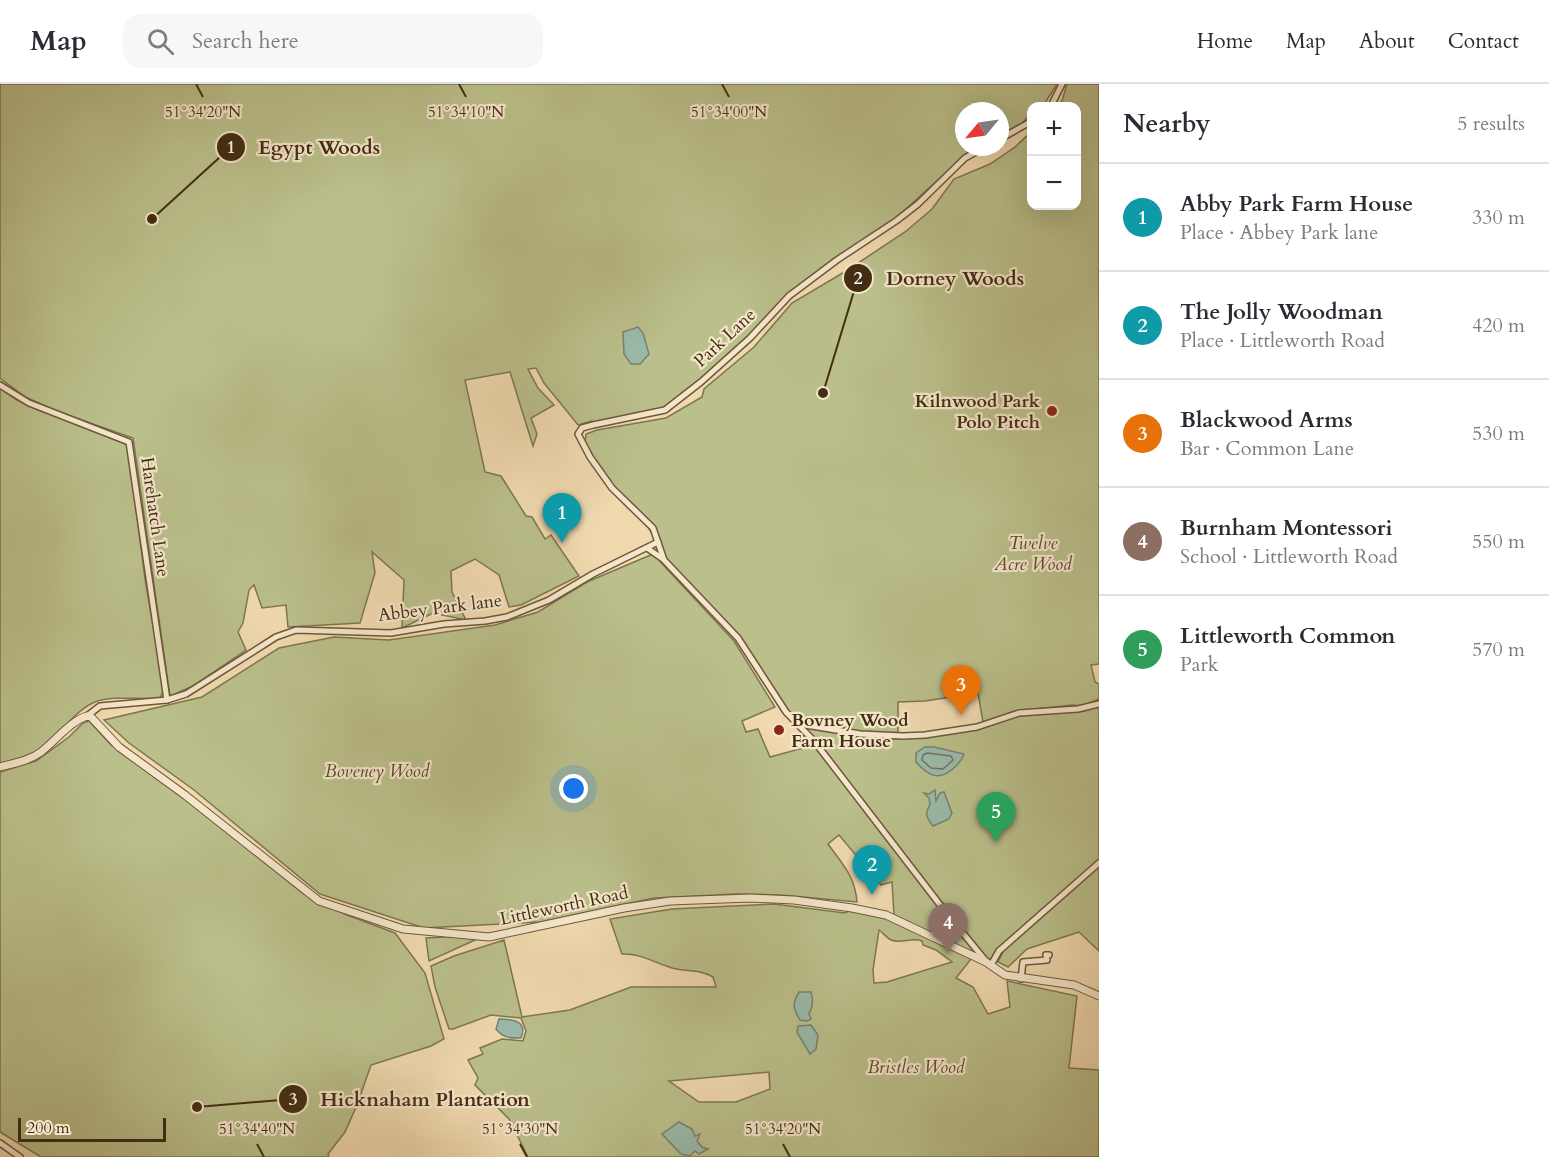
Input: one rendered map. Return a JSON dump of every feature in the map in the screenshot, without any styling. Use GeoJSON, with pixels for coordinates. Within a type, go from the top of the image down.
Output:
{"type":"FeatureCollection","features":[{"type":"Feature","properties":{"kind":"street"},"geometry":{"type":"LineString","coordinates":[[1052,102],[1062,84]]}},
{"type":"Feature","properties":{"kind":"street"},"geometry":{"type":"LineString","coordinates":[[1009,134],[1027,124]]}},
{"type":"Feature","properties":{"kind":"street","name":"Park Lane"},"geometry":{"type":"LineString","coordinates":[[658,542],[653,528],[612,488],[590,458],[581,443],[579,430],[665,410],[701,382],[742,345],[789,297],[837,260],[918,204],[968,156]]}},
{"type":"Feature","properties":{"kind":"street","name":"Harehatch Lane"},"geometry":{"type":"LineString","coordinates":[[0,385],[29,403],[129,442],[167,700]]}},
{"type":"Feature","properties":{"kind":"street"},"geometry":{"type":"LineString","coordinates":[[658,542],[664,560]]}},
{"type":"Feature","properties":{"kind":"street","name":"Abbey Park lane"},"geometry":{"type":"LineString","coordinates":[[87,716],[100,706],[167,700],[198,688],[276,637],[296,630],[391,633],[507,617],[549,600],[593,574],[658,542]]}},
{"type":"Feature","properties":{"kind":"street"},"geometry":{"type":"LineString","coordinates":[[648,548],[664,560],[738,638],[786,712],[800,724],[989,963],[999,951],[1099,862]]}},
{"type":"Feature","properties":{"kind":"street"},"geometry":{"type":"LineString","coordinates":[[800,724],[860,734],[925,735],[977,727],[1019,714],[1078,709],[1099,704]]}},
{"type":"Feature","properties":{"kind":"street"},"geometry":{"type":"LineString","coordinates":[[0,767],[31,759],[79,719],[87,716]]}},
{"type":"Feature","properties":{"kind":"street","name":"Littleworth Road"},"geometry":{"type":"LineString","coordinates":[[87,716],[94,719],[119,747],[185,795],[319,901],[403,929],[489,937],[624,908],[670,901],[771,898],[852,908],[886,915],[989,963],[1005,975],[1074,985],[1099,996]]}},
{"type":"Feature","properties":{"kind":"street"},"geometry":{"type":"LineString","coordinates":[[1022,978],[1023,962],[1047,960],[1046,955],[1049,955]]}},
{"type":"Feature","properties":{"kind":"street"},"geometry":{"type":"LineString","coordinates":[[0,1143],[20,1157]]}},
{"type":"Feature","properties":{"kind":"green space"},"geometry":{"type":"Polygon","coordinates":[[[0,84],[1057,84],[1046,102],[1027,102],[1027,118],[1020,126],[1009,130],[1009,102],[955,102],[955,156],[964,156],[895,219],[789,295],[749,336],[700,380],[664,408],[593,424],[592,421],[578,425],[544,383],[536,368],[528,369],[538,388],[554,405],[531,418],[537,434],[533,446],[510,372],[465,380],[485,472],[501,476],[526,516],[532,517],[545,539],[551,535],[579,576],[521,605],[509,607],[499,575],[475,559],[451,571],[452,592],[466,620],[433,613],[402,628],[404,580],[372,552],[375,573],[360,623],[288,627],[286,605],[262,608],[254,585],[249,590],[243,623],[238,632],[246,650],[193,686],[170,696],[133,438],[62,413],[25,397],[0,378],[0,84]]]}},
{"type":"Feature","properties":{"kind":"green space","name":"Twelve Acre Wood"},"geometry":{"type":"Polygon","coordinates":[[[1067,84],[1099,84],[1099,664],[1091,665],[1095,682],[1099,684],[1099,699],[1082,706],[1015,711],[983,722],[978,693],[925,701],[898,702],[898,734],[867,733],[804,723],[786,712],[737,639],[668,566],[657,541],[640,515],[605,477],[585,442],[586,434],[666,418],[702,397],[704,389],[754,347],[792,303],[905,232],[932,209],[954,179],[990,164],[1002,156],[1009,156],[1009,151],[1027,136],[1027,210],[1081,210],[1081,102],[1062,101],[1067,84]]]}},
{"type":"Feature","properties":{"kind":"green space"},"geometry":{"type":"Polygon","coordinates":[[[0,388],[17,400],[128,445],[145,579],[164,689],[160,698],[119,698],[95,702],[79,712],[36,753],[0,763],[0,388]]]}},
{"type":"Feature","properties":{"kind":"green space","name":"Boveney Wood"},"geometry":{"type":"Polygon","coordinates":[[[653,554],[734,641],[775,707],[742,721],[746,732],[758,729],[770,757],[803,748],[804,733],[980,958],[894,915],[892,882],[881,885],[839,835],[828,844],[851,878],[857,902],[781,895],[736,894],[654,898],[540,922],[424,928],[320,894],[194,790],[129,743],[104,720],[202,697],[279,648],[334,637],[389,640],[495,625],[538,612],[587,582],[653,554]]]}},
{"type":"Feature","properties":{"kind":"green space"},"geometry":{"type":"Polygon","coordinates":[[[1099,707],[1099,860],[1007,941],[991,959],[985,958],[808,731],[808,727],[898,739],[969,731],[1016,716],[1084,711],[1099,707]]]}},
{"type":"Feature","properties":{"kind":"green space"},"geometry":{"type":"Polygon","coordinates":[[[89,721],[111,745],[183,797],[304,894],[347,915],[395,933],[425,973],[444,1039],[431,1046],[371,1065],[345,1132],[328,1154],[329,1157],[41,1157],[0,1132],[0,772],[36,761],[69,737],[83,723],[89,721]]]}},
{"type":"Feature","properties":{"kind":"green space"},"geometry":{"type":"Polygon","coordinates":[[[1099,866],[1099,951],[1079,932],[1027,949],[1008,967],[998,962],[1004,950],[1099,866]]]}},
{"type":"Feature","properties":{"kind":"green space","name":"Bristles Wood"},"geometry":{"type":"Polygon","coordinates":[[[774,904],[845,913],[851,910],[878,912],[971,959],[956,978],[973,987],[988,1014],[1010,1007],[1007,981],[1077,996],[1069,1068],[1099,1070],[1099,1157],[528,1157],[509,1119],[475,1085],[478,1078],[468,1060],[483,1054],[480,1048],[502,1039],[523,1041],[526,1031],[521,1018],[491,1015],[449,1029],[435,987],[431,966],[504,940],[522,1017],[570,1010],[631,987],[716,987],[713,977],[708,974],[672,968],[641,957],[622,954],[610,919],[672,909],[774,904]],[[879,930],[873,970],[874,983],[887,982],[952,962],[936,950],[923,945],[922,941],[895,941],[879,930]],[[769,1072],[669,1081],[699,1102],[736,1102],[770,1089],[769,1072]]]}},
{"type":"Feature","properties":{"kind":"green space"},"geometry":{"type":"Polygon","coordinates":[[[486,935],[429,961],[426,938],[486,935]]]}},
{"type":"Feature","properties":{"kind":"water"},"geometry":{"type":"Polygon","coordinates":[[[638,327],[643,333],[649,354],[640,364],[631,364],[624,354],[623,332],[638,327]]]}},
{"type":"Feature","properties":{"kind":"water"},"geometry":{"type":"Polygon","coordinates":[[[925,747],[964,754],[951,771],[936,776],[916,762],[916,753],[925,747]]]}},
{"type":"Feature","properties":{"kind":"water"},"geometry":{"type":"Polygon","coordinates":[[[935,790],[936,801],[940,793],[944,792],[952,813],[949,819],[933,826],[927,816],[929,798],[924,793],[929,794],[935,790]]]}},
{"type":"Feature","properties":{"kind":"water"},"geometry":{"type":"Polygon","coordinates":[[[799,992],[811,992],[812,995],[813,1003],[809,1014],[811,1019],[807,1021],[800,1020],[795,1009],[794,1003],[799,992]]]}},
{"type":"Feature","properties":{"kind":"water"},"geometry":{"type":"Polygon","coordinates":[[[499,1019],[518,1022],[523,1032],[521,1038],[501,1034],[496,1029],[499,1019]]]}},
{"type":"Feature","properties":{"kind":"water"},"geometry":{"type":"Polygon","coordinates":[[[811,1025],[818,1035],[816,1049],[810,1054],[797,1032],[798,1026],[811,1025]]]}},
{"type":"Feature","properties":{"kind":"water"},"geometry":{"type":"Polygon","coordinates":[[[679,1122],[692,1129],[695,1136],[700,1134],[697,1141],[702,1147],[708,1149],[699,1154],[695,1151],[690,1156],[681,1154],[662,1134],[679,1122]]]}},
{"type":"Feature","properties":{"kind":"place","name":"Egypt Woods"},"geometry":{"type":"Point","coordinates":[152,219]}},
{"type":"Feature","properties":{"kind":"place","name":"Dorney Woods"},"geometry":{"type":"Point","coordinates":[823,393]}},
{"type":"Feature","properties":{"kind":"place","name":"Kilnwood Park Polo Pitch"},"geometry":{"type":"Point","coordinates":[1052,411]}},
{"type":"Feature","properties":{"kind":"place","name":"Abby Park Farm House"},"geometry":{"type":"Point","coordinates":[562,543]}},
{"type":"Feature","properties":{"kind":"place","name":"Blackwood Arms"},"geometry":{"type":"Point","coordinates":[961,715]}},
{"type":"Feature","properties":{"kind":"place","name":"Bovney Wood Farm House"},"geometry":{"type":"Point","coordinates":[779,730]}},
{"type":"Feature","properties":{"kind":"place","name":"Littleworth Common"},"geometry":{"type":"Point","coordinates":[996,842]}},
{"type":"Feature","properties":{"kind":"place","name":"The Jolly Woodman"},"geometry":{"type":"Point","coordinates":[872,895]}},
{"type":"Feature","properties":{"kind":"place","name":"Burnham Montessori"},"geometry":{"type":"Point","coordinates":[948,953]}},
{"type":"Feature","properties":{"kind":"place","name":"Hicknaham Plantation"},"geometry":{"type":"Point","coordinates":[197,1107]}}]}
